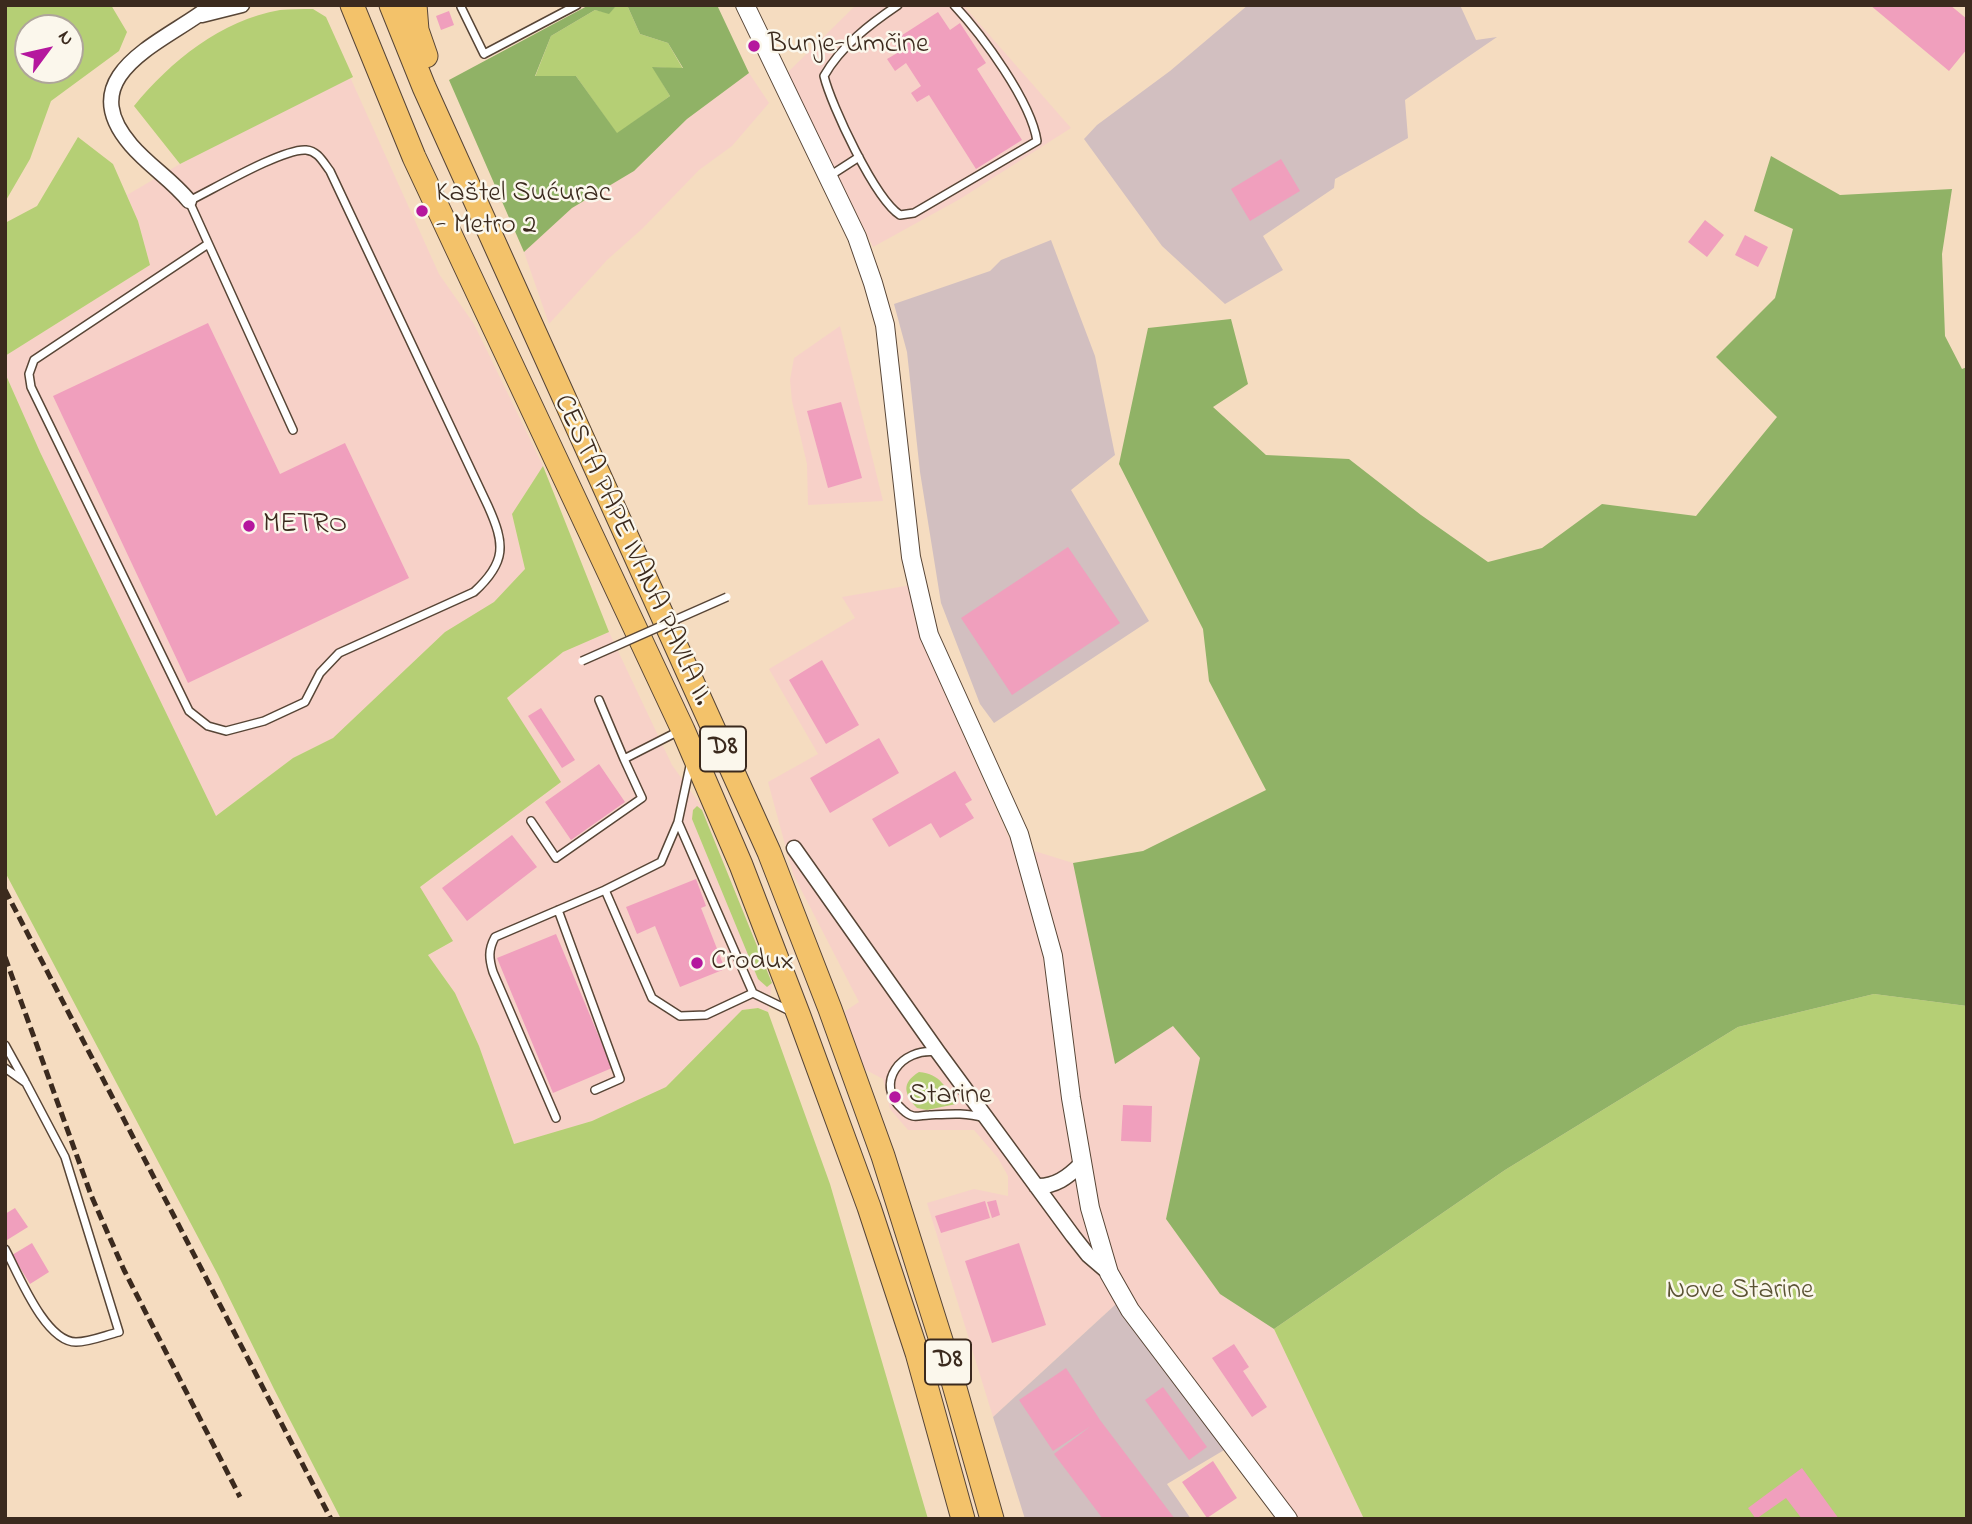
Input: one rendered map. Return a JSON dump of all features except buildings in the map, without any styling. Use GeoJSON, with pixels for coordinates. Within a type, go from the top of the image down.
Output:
{"type":"FeatureCollection","features":[{"type":"Feature","properties":{"kind":"highway","name":"CESTA PAPE IVANA PAVLA II."},"geometry":{"type":"LineString","coordinates":[[352,5],[414,157],[693,751],[741,864],[869,1207],[917,1353],[963,1519]]}},
{"type":"Feature","properties":{"kind":"highway","name":"CESTA PAPE IVANA PAVLA II."},"geometry":{"type":"LineString","coordinates":[[391,5],[424,87],[769,852],[831,1009],[899,1206],[945,1353],[992,1519]]}},
{"type":"Feature","properties":{"kind":"highway"},"geometry":{"type":"LineString","coordinates":[[415,5],[417,30],[426,55],[424,87]]}},
{"type":"Feature","properties":{"kind":"street"},"geometry":{"type":"LineString","coordinates":[[189,201],[129,143],[112,112],[111,97],[115,83],[132,60],[212,5]]}},
{"type":"Feature","properties":{"kind":"street"},"geometry":{"type":"LineString","coordinates":[[200,15],[242,5]]}},
{"type":"Feature","properties":{"kind":"street"},"geometry":{"type":"LineString","coordinates":[[745,5],[858,237],[885,325],[911,556],[929,635],[1019,834],[1053,956],[1081,1164],[1099,1245],[1109,1273],[1130,1310],[1288,1519]]}},
{"type":"Feature","properties":{"kind":"street"},"geometry":{"type":"LineString","coordinates":[[794,848],[1036,1186],[1088,1255],[1109,1273]]}},
{"type":"Feature","properties":{"kind":"street"},"geometry":{"type":"LineString","coordinates":[[1036,1186],[1059,1182],[1081,1164]]}},
{"type":"Feature","properties":{"kind":"lane"},"geometry":{"type":"LineString","coordinates":[[461,7],[484,54],[577,5]]}},
{"type":"Feature","properties":{"kind":"lane"},"geometry":{"type":"LineString","coordinates":[[898,5],[875,20],[842,51],[824,76],[859,157],[891,209],[900,215],[914,213],[1037,141],[1034,124],[1001,66],[978,30],[954,5]]}},
{"type":"Feature","properties":{"kind":"lane"},"geometry":{"type":"LineString","coordinates":[[208,244],[34,360],[29,374],[31,387],[190,711],[208,726],[226,732],[264,720],[305,702],[320,673],[339,653],[474,592],[491,577],[500,554],[499,532],[330,171],[318,154],[305,150],[287,153],[189,201],[293,430]]}},
{"type":"Feature","properties":{"kind":"lane"},"geometry":{"type":"LineString","coordinates":[[828,177],[859,157]]}},
{"type":"Feature","properties":{"kind":"lane"},"geometry":{"type":"LineString","coordinates":[[582,661],[727,597]]}},
{"type":"Feature","properties":{"kind":"lane"},"geometry":{"type":"LineString","coordinates":[[531,821],[556,858],[642,798],[599,700]]}},
{"type":"Feature","properties":{"kind":"lane"},"geometry":{"type":"LineString","coordinates":[[624,759],[683,730]]}},
{"type":"Feature","properties":{"kind":"lane"},"geometry":{"type":"LineString","coordinates":[[556,1118],[489,957],[495,937],[605,890],[661,862],[678,822],[693,751]]}},
{"type":"Feature","properties":{"kind":"lane"},"geometry":{"type":"LineString","coordinates":[[678,822],[752,993],[799,1016]]}},
{"type":"Feature","properties":{"kind":"lane"},"geometry":{"type":"LineString","coordinates":[[605,890],[652,998],[680,1016],[706,1015],[752,993]]}},
{"type":"Feature","properties":{"kind":"lane"},"geometry":{"type":"LineString","coordinates":[[558,910],[620,1079],[595,1090]]}},
{"type":"Feature","properties":{"kind":"lane"},"geometry":{"type":"LineString","coordinates":[[5,1045],[65,1157],[119,1332],[74,1342],[57,1335],[42,1318],[5,1249]]}},
{"type":"Feature","properties":{"kind":"lane"},"geometry":{"type":"LineString","coordinates":[[938,1052],[926,1050],[902,1060],[893,1072],[891,1083],[902,1109],[913,1116],[967,1113],[987,1119]]}},
{"type":"Feature","properties":{"kind":"lane"},"geometry":{"type":"LineString","coordinates":[[5,1068],[26,1083]]}},
{"type":"Feature","properties":{"kind":"shaded area"},"geometry":{"type":"Polygon","coordinates":[[[856,5],[963,5],[1071,128],[960,199],[873,247],[787,73],[856,5]]]}},
{"type":"Feature","properties":{"kind":"shaded area"},"geometry":{"type":"Polygon","coordinates":[[[1248,5],[1460,5],[1476,40],[1497,37],[1405,100],[1408,138],[1335,179],[1334,188],[1263,236],[1283,270],[1225,304],[1162,246],[1084,139],[1097,125],[1170,71],[1248,5]]]}},
{"type":"Feature","properties":{"kind":"shaded area"},"geometry":{"type":"Polygon","coordinates":[[[749,73],[769,103],[732,146],[699,170],[643,228],[607,260],[549,324],[524,252],[572,208],[634,171],[687,119],[749,73]]]}},
{"type":"Feature","properties":{"kind":"shaded area"},"geometry":{"type":"Polygon","coordinates":[[[350,77],[439,274],[474,324],[543,466],[512,514],[525,569],[494,602],[445,632],[333,738],[293,758],[216,816],[40,452],[5,373],[5,356],[150,265],[138,221],[127,195],[180,164],[350,77]]]}},
{"type":"Feature","properties":{"kind":"shaded area"},"geometry":{"type":"Polygon","coordinates":[[[1051,240],[1095,356],[1115,455],[1071,490],[1149,621],[994,723],[980,704],[941,603],[920,472],[907,352],[894,304],[990,271],[1001,260],[1051,240]]]}},
{"type":"Feature","properties":{"kind":"shaded area"},"geometry":{"type":"Polygon","coordinates":[[[840,326],[883,501],[808,505],[807,464],[792,401],[790,380],[794,358],[840,326]]]}},
{"type":"Feature","properties":{"kind":"shaded area"},"geometry":{"type":"Polygon","coordinates":[[[911,585],[918,625],[949,703],[1012,844],[1073,863],[1115,1063],[1173,1026],[1200,1058],[1166,1219],[1220,1294],[1274,1329],[1364,1519],[1298,1519],[1128,1293],[993,1417],[927,1203],[974,1189],[1008,1196],[1008,1176],[998,1158],[974,1130],[908,1130],[890,1109],[883,1079],[864,1069],[844,1012],[859,1002],[793,874],[768,782],[818,754],[769,669],[855,618],[842,597],[911,585]]]}},
{"type":"Feature","properties":{"kind":"shaded area"},"geometry":{"type":"Polygon","coordinates":[[[609,632],[672,765],[700,804],[772,983],[768,1012],[758,1008],[742,1010],[666,1087],[592,1121],[514,1145],[479,1046],[455,993],[428,955],[452,942],[419,888],[560,783],[507,698],[563,652],[609,632]]]}},
{"type":"Feature","properties":{"kind":"shaded area"},"geometry":{"type":"Polygon","coordinates":[[[1128,1293],[1241,1440],[1167,1484],[1191,1519],[1025,1519],[993,1417],[1128,1293]]]}},
{"type":"Feature","properties":{"kind":"green space"},"geometry":{"type":"Polygon","coordinates":[[[5,5],[111,5],[127,32],[119,51],[84,77],[84,14],[14,14],[14,84],[74,84],[51,101],[30,159],[5,202],[5,5]]]}},
{"type":"Feature","properties":{"kind":"green space"},"geometry":{"type":"Polygon","coordinates":[[[589,5],[617,5],[609,14],[595,10],[551,36],[535,76],[576,76],[617,133],[670,96],[652,67],[683,68],[668,43],[640,34],[627,5],[717,5],[749,73],[687,119],[634,171],[572,208],[524,252],[449,80],[589,5]]]}},
{"type":"Feature","properties":{"kind":"green space"},"geometry":{"type":"Polygon","coordinates":[[[617,5],[627,5],[640,34],[668,43],[683,69],[653,67],[670,96],[617,134],[576,76],[535,77],[551,36],[595,10],[609,13],[617,5]]]}},
{"type":"Feature","properties":{"kind":"green space"},"geometry":{"type":"Polygon","coordinates":[[[313,9],[326,17],[353,77],[180,164],[134,106],[148,89],[181,58],[238,23],[280,10],[313,9]]]}},
{"type":"Feature","properties":{"kind":"green space"},"geometry":{"type":"Polygon","coordinates":[[[78,137],[113,164],[138,221],[150,265],[5,356],[5,223],[37,206],[78,137]]]}},
{"type":"Feature","properties":{"kind":"green space"},"geometry":{"type":"Polygon","coordinates":[[[1771,156],[1840,195],[1952,189],[1942,254],[1945,336],[1962,369],[1967,367],[1967,1006],[1874,994],[1738,1027],[1505,1170],[1274,1329],[1220,1294],[1166,1219],[1200,1058],[1173,1026],[1115,1064],[1073,863],[1143,851],[1266,790],[1209,681],[1203,629],[1119,464],[1148,328],[1231,319],[1248,384],[1213,407],[1266,455],[1349,459],[1421,515],[1488,562],[1542,548],[1602,504],[1696,516],[1777,417],[1716,357],[1775,298],[1793,229],[1754,211],[1771,156]]]}},
{"type":"Feature","properties":{"kind":"green space"},"geometry":{"type":"Polygon","coordinates":[[[5,373],[40,452],[216,816],[293,758],[333,738],[445,632],[494,602],[525,569],[512,514],[543,466],[609,632],[563,652],[507,698],[561,782],[420,887],[453,941],[428,955],[455,993],[479,1046],[514,1144],[592,1121],[666,1087],[742,1010],[758,1008],[768,1012],[830,1184],[928,1519],[341,1519],[218,1275],[5,872],[5,373]]]}},
{"type":"Feature","properties":{"kind":"green space"},"geometry":{"type":"Polygon","coordinates":[[[697,806],[702,810],[772,983],[767,987],[758,979],[692,819],[693,810],[697,806]]]}},
{"type":"Feature","properties":{"kind":"green space","name":"Nove Starine"},"geometry":{"type":"Polygon","coordinates":[[[1874,994],[1967,1006],[1967,1519],[1364,1519],[1274,1329],[1505,1170],[1738,1027],[1874,994]]]}},
{"type":"Feature","properties":{"kind":"green space"},"geometry":{"type":"Polygon","coordinates":[[[919,1072],[933,1075],[956,1104],[927,1110],[917,1108],[906,1089],[909,1080],[919,1072]]]}},
{"type":"Feature","properties":{"kind":"railway"},"geometry":{"type":"LineString","coordinates":[[5,890],[331,1519]]}},
{"type":"Feature","properties":{"kind":"railway"},"geometry":{"type":"LineString","coordinates":[[5,957],[91,1195],[124,1270],[240,1497]]}},
{"type":"Feature","properties":{"kind":"place","name":"Bunje-Umčine"},"geometry":{"type":"Point","coordinates":[754,46]}},
{"type":"Feature","properties":{"kind":"place","name":"Kaštel Sućurac - Metro 2"},"geometry":{"type":"Point","coordinates":[422,211]}},
{"type":"Feature","properties":{"kind":"place","name":"METRO"},"geometry":{"type":"Point","coordinates":[249,526]}},
{"type":"Feature","properties":{"kind":"place","name":"Crodux"},"geometry":{"type":"Point","coordinates":[697,963]}},
{"type":"Feature","properties":{"kind":"place","name":"Starine"},"geometry":{"type":"Point","coordinates":[895,1097]}}]}
